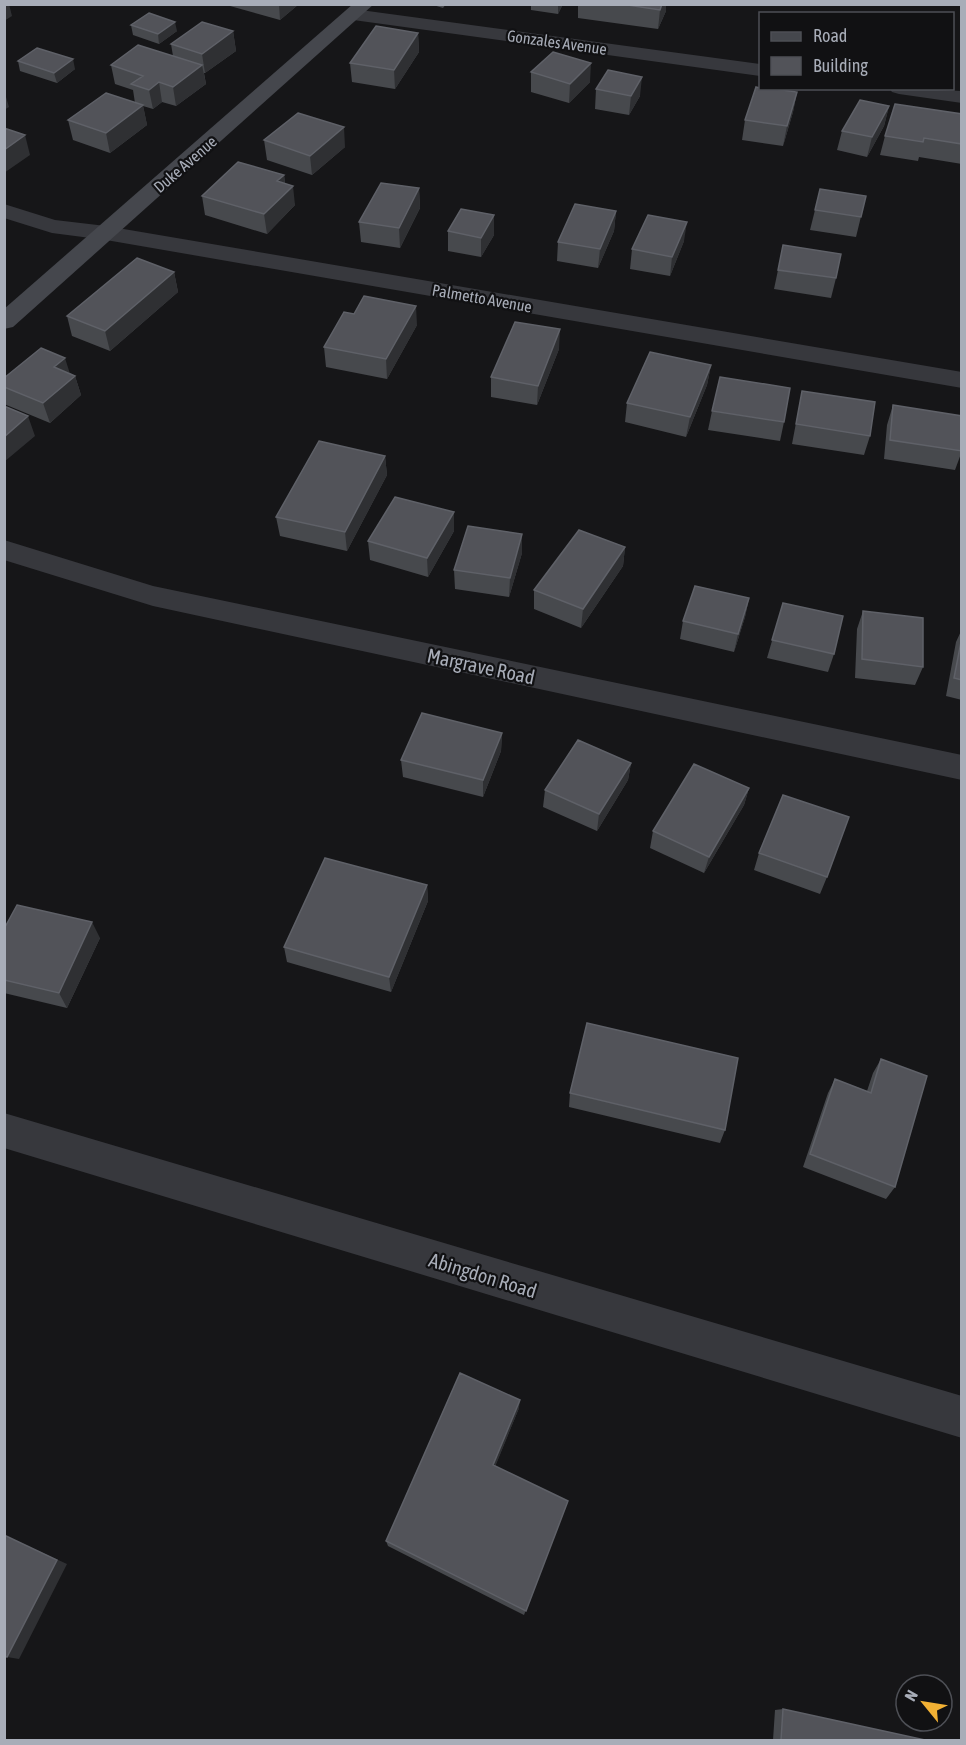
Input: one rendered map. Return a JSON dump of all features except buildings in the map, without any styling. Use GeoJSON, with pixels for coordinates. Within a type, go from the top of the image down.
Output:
{"type":"FeatureCollection","features":[{"type":"Feature","properties":{"kind":"street","name":"Gonzales Avenue"},"geometry":{"type":"LineString","coordinates":[[359,10],[759,70]]}},
{"type":"Feature","properties":{"kind":"street","name":"Duke Avenue"},"geometry":{"type":"LineString","coordinates":[[4,322],[359,10]]}},
{"type":"Feature","properties":{"kind":"street"},"geometry":{"type":"LineString","coordinates":[[913,90],[962,97]]}},
{"type":"Feature","properties":{"kind":"street","name":"Palmetto Avenue"},"geometry":{"type":"LineString","coordinates":[[4,211],[52,226],[106,233],[962,380]]}},
{"type":"Feature","properties":{"kind":"street","name":"Margrave Road"},"geometry":{"type":"LineString","coordinates":[[4,550],[153,596],[962,768]]}},
{"type":"Feature","properties":{"kind":"street","name":"Abingdon Road"},"geometry":{"type":"LineString","coordinates":[[6,1135],[962,1417]]}}]}
